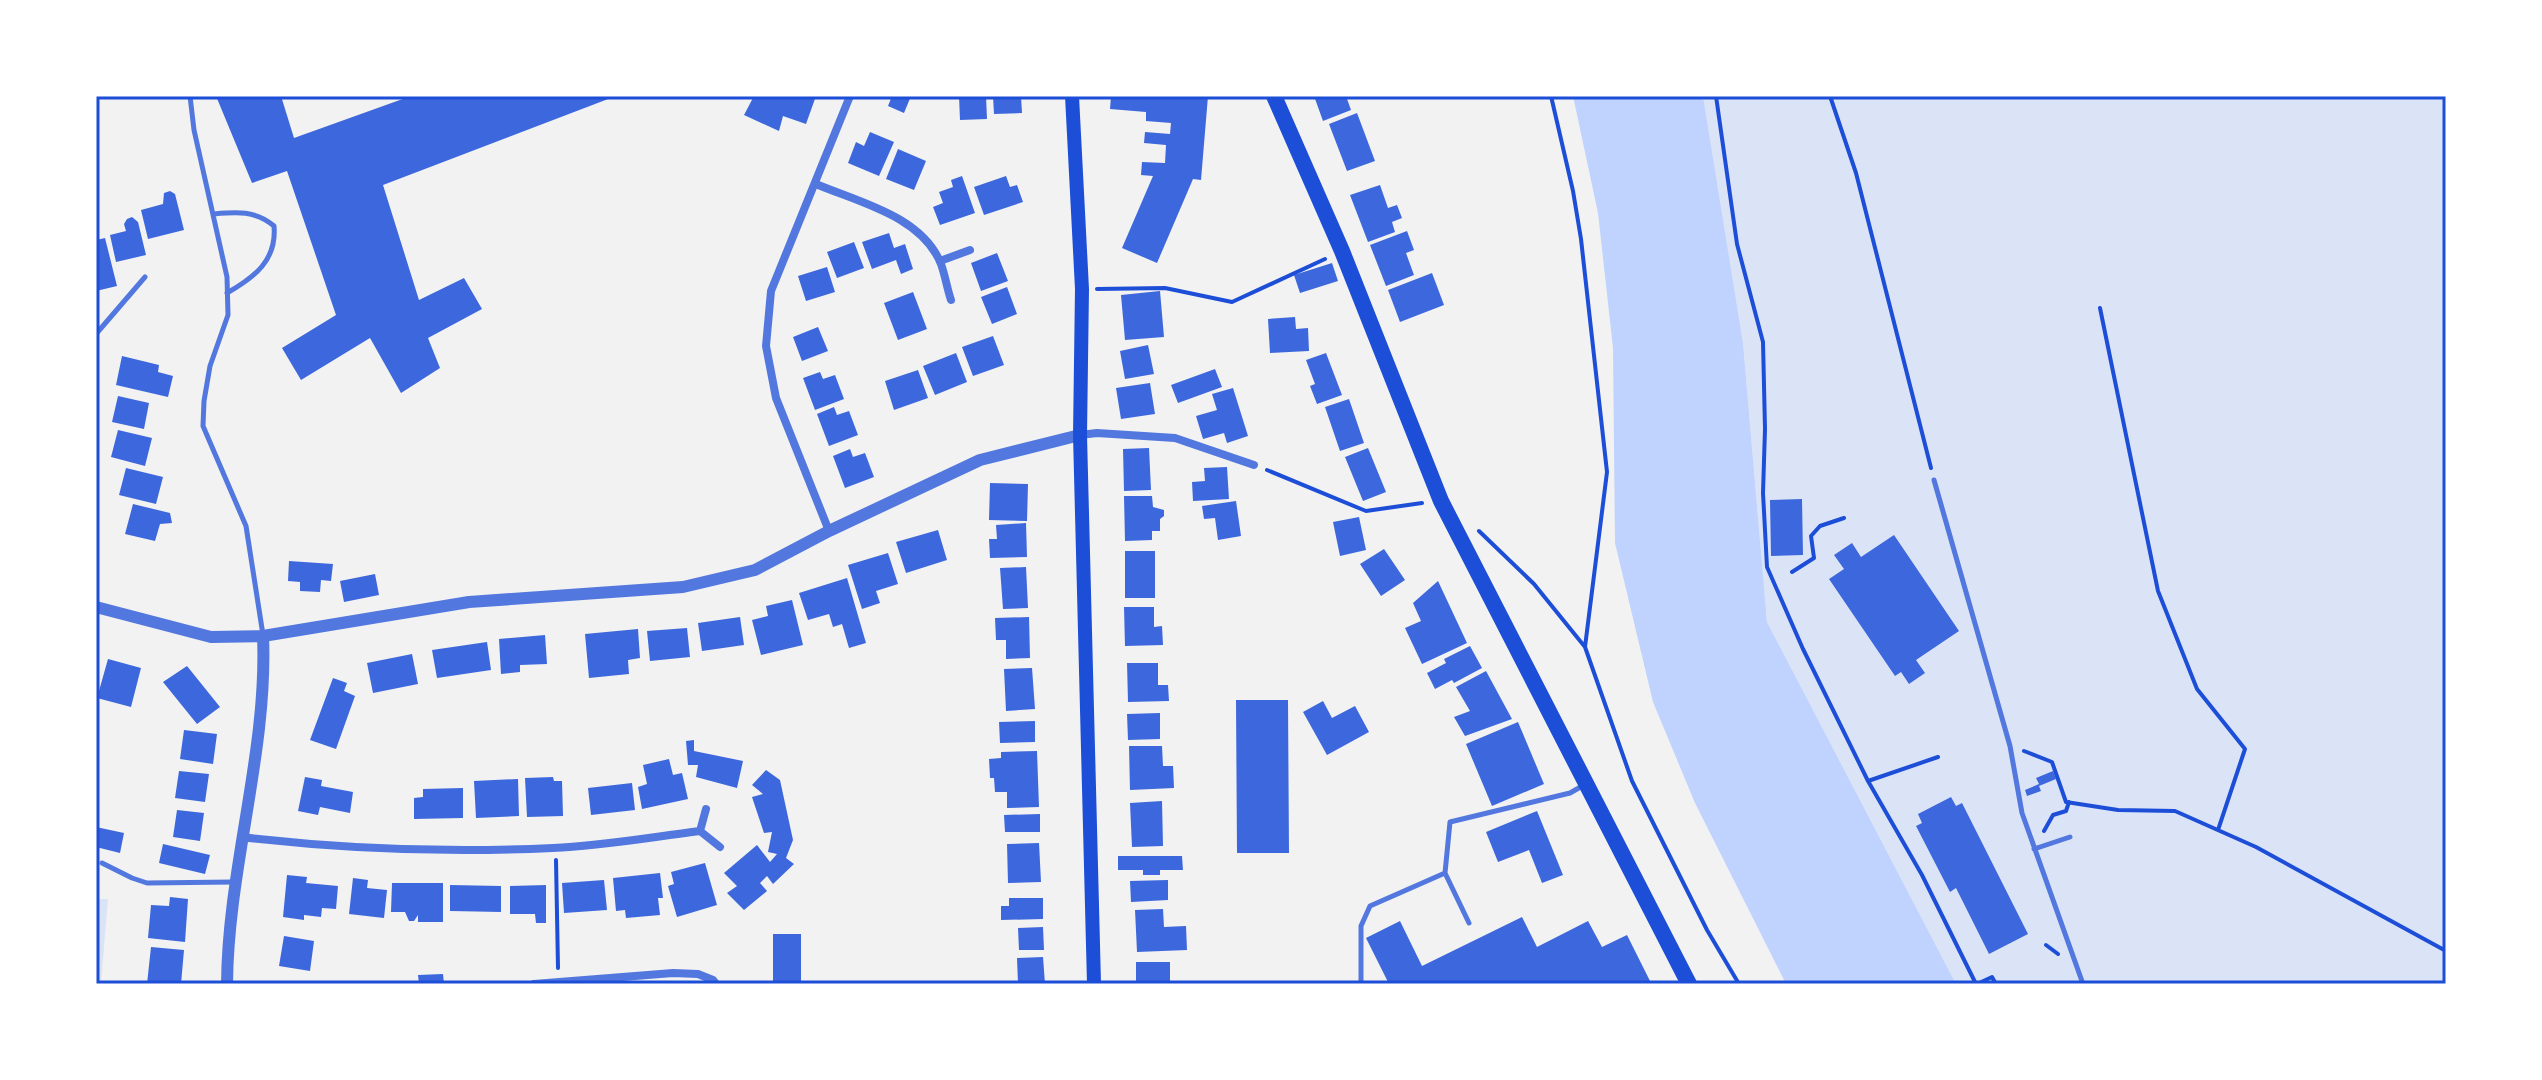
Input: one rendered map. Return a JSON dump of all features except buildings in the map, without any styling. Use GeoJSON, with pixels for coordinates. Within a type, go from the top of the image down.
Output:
{"type":"FeatureCollection","features":[{"type":"Feature","properties":{"kind":"main road"},"geometry":{"type":"LineString","coordinates":[[1072,96],[1082,289],[1080,435],[1094,984]]}},
{"type":"Feature","properties":{"kind":"main road"},"geometry":{"type":"LineString","coordinates":[[1274,96],[1342,251],[1441,501],[1689,984]]}},
{"type":"Feature","properties":{"kind":"street"},"geometry":{"type":"LineString","coordinates":[[829,531],[776,398],[766,346],[771,291],[850,96]]}},
{"type":"Feature","properties":{"kind":"street"},"geometry":{"type":"LineString","coordinates":[[816,184],[904,222],[922,236],[940,261],[951,300]]}},
{"type":"Feature","properties":{"kind":"street"},"geometry":{"type":"LineString","coordinates":[[940,261],[970,250]]}},
{"type":"Feature","properties":{"kind":"street"},"geometry":{"type":"LineString","coordinates":[[96,607],[211,637],[263,636],[469,602],[683,587],[755,570],[829,531],[980,460],[1080,435],[1097,433],[1175,438],[1254,465]]}},
{"type":"Feature","properties":{"kind":"street"},"geometry":{"type":"LineString","coordinates":[[227,984],[241,837],[265,680],[263,636]]}},
{"type":"Feature","properties":{"kind":"street"},"geometry":{"type":"LineString","coordinates":[[700,831],[706,809]]}},
{"type":"Feature","properties":{"kind":"street"},"geometry":{"type":"LineString","coordinates":[[241,837],[303,845],[452,850],[556,848],[700,831],[720,847]]}},
{"type":"Feature","properties":{"kind":"street"},"geometry":{"type":"LineString","coordinates":[[534,984],[604,982],[673,973],[698,974],[716,984]]}},
{"type":"Feature","properties":{"kind":"lane"},"geometry":{"type":"LineString","coordinates":[[190,96],[194,130],[227,277],[228,315],[210,366],[203,426],[246,526],[263,636]]}},
{"type":"Feature","properties":{"kind":"lane"},"geometry":{"type":"LineString","coordinates":[[213,214],[249,213],[264,218],[274,226],[275,239],[264,266],[253,278],[227,293]]}},
{"type":"Feature","properties":{"kind":"lane"},"geometry":{"type":"LineString","coordinates":[[96,334],[145,277]]}},
{"type":"Feature","properties":{"kind":"lane"},"geometry":{"type":"LineString","coordinates":[[1934,480],[2010,746],[2022,813],[2083,984]]}},
{"type":"Feature","properties":{"kind":"lane"},"geometry":{"type":"LineString","coordinates":[[1469,923],[1445,873],[1450,822],[1570,793],[1588,783]]}},
{"type":"Feature","properties":{"kind":"lane"},"geometry":{"type":"LineString","coordinates":[[2034,849],[2070,837]]}},
{"type":"Feature","properties":{"kind":"lane"},"geometry":{"type":"LineString","coordinates":[[102,863],[147,883],[236,882]]}},
{"type":"Feature","properties":{"kind":"lane"},"geometry":{"type":"LineString","coordinates":[[1361,984],[1361,926],[1370,906],[1445,873]]}},
{"type":"Feature","properties":{"kind":"path"},"geometry":{"type":"LineString","coordinates":[[1551,96],[1581,239],[1607,472],[1585,647]]}},
{"type":"Feature","properties":{"kind":"path"},"geometry":{"type":"LineString","coordinates":[[1716,96],[1737,244],[1763,342],[1763,493],[1768,536],[1767,567],[1803,649],[1868,781],[1922,875],[1977,984],[1992,977],[1996,984]]}},
{"type":"Feature","properties":{"kind":"path"},"geometry":{"type":"LineString","coordinates":[[1830,96],[1856,173],[1934,480]]}},
{"type":"Feature","properties":{"kind":"path"},"geometry":{"type":"LineString","coordinates":[[1082,289],[1165,288],[1232,302],[1342,251]]}},
{"type":"Feature","properties":{"kind":"path"},"geometry":{"type":"LineString","coordinates":[[2100,308],[2158,591],[2197,689],[2245,749],[2218,830]]}},
{"type":"Feature","properties":{"kind":"path"},"geometry":{"type":"LineString","coordinates":[[1254,465],[1366,511],[1441,501]]}},
{"type":"Feature","properties":{"kind":"path"},"geometry":{"type":"LineString","coordinates":[[1803,536],[1811,536],[1820,526],[1844,518]]}},
{"type":"Feature","properties":{"kind":"path"},"geometry":{"type":"LineString","coordinates":[[1472,523],[1534,584],[1585,647],[1632,781],[1707,930],[1739,984]]}},
{"type":"Feature","properties":{"kind":"path"},"geometry":{"type":"LineString","coordinates":[[1792,572],[1814,558],[1811,536]]}},
{"type":"Feature","properties":{"kind":"path"},"geometry":{"type":"LineString","coordinates":[[2010,746],[2052,762],[2066,802],[2118,810],[2175,811],[2256,847],[2446,951]]}},
{"type":"Feature","properties":{"kind":"path"},"geometry":{"type":"LineString","coordinates":[[1868,781],[1938,757]]}},
{"type":"Feature","properties":{"kind":"path"},"geometry":{"type":"LineString","coordinates":[[2053,815],[2066,811],[2069,802]]}},
{"type":"Feature","properties":{"kind":"path"},"geometry":{"type":"LineString","coordinates":[[556,848],[558,982]]}},
{"type":"Feature","properties":{"kind":"shaded area"},"geometry":{"type":"Polygon","coordinates":[[[1703,96],[2446,96],[2446,984],[1956,984],[1767,622],[1743,343],[1703,96]]]}},
{"type":"Feature","properties":{"kind":"shaded area"},"geometry":{"type":"Polygon","coordinates":[[[96,899],[108,899],[101,984],[96,984],[96,899]]]}},
{"type":"Feature","properties":{"kind":"water"},"geometry":{"type":"Polygon","coordinates":[[[1573,96],[1703,96],[1743,343],[1767,622],[1956,984],[1786,984],[1695,803],[1653,702],[1615,543],[1613,348],[1598,213],[1573,96]]]}}]}
